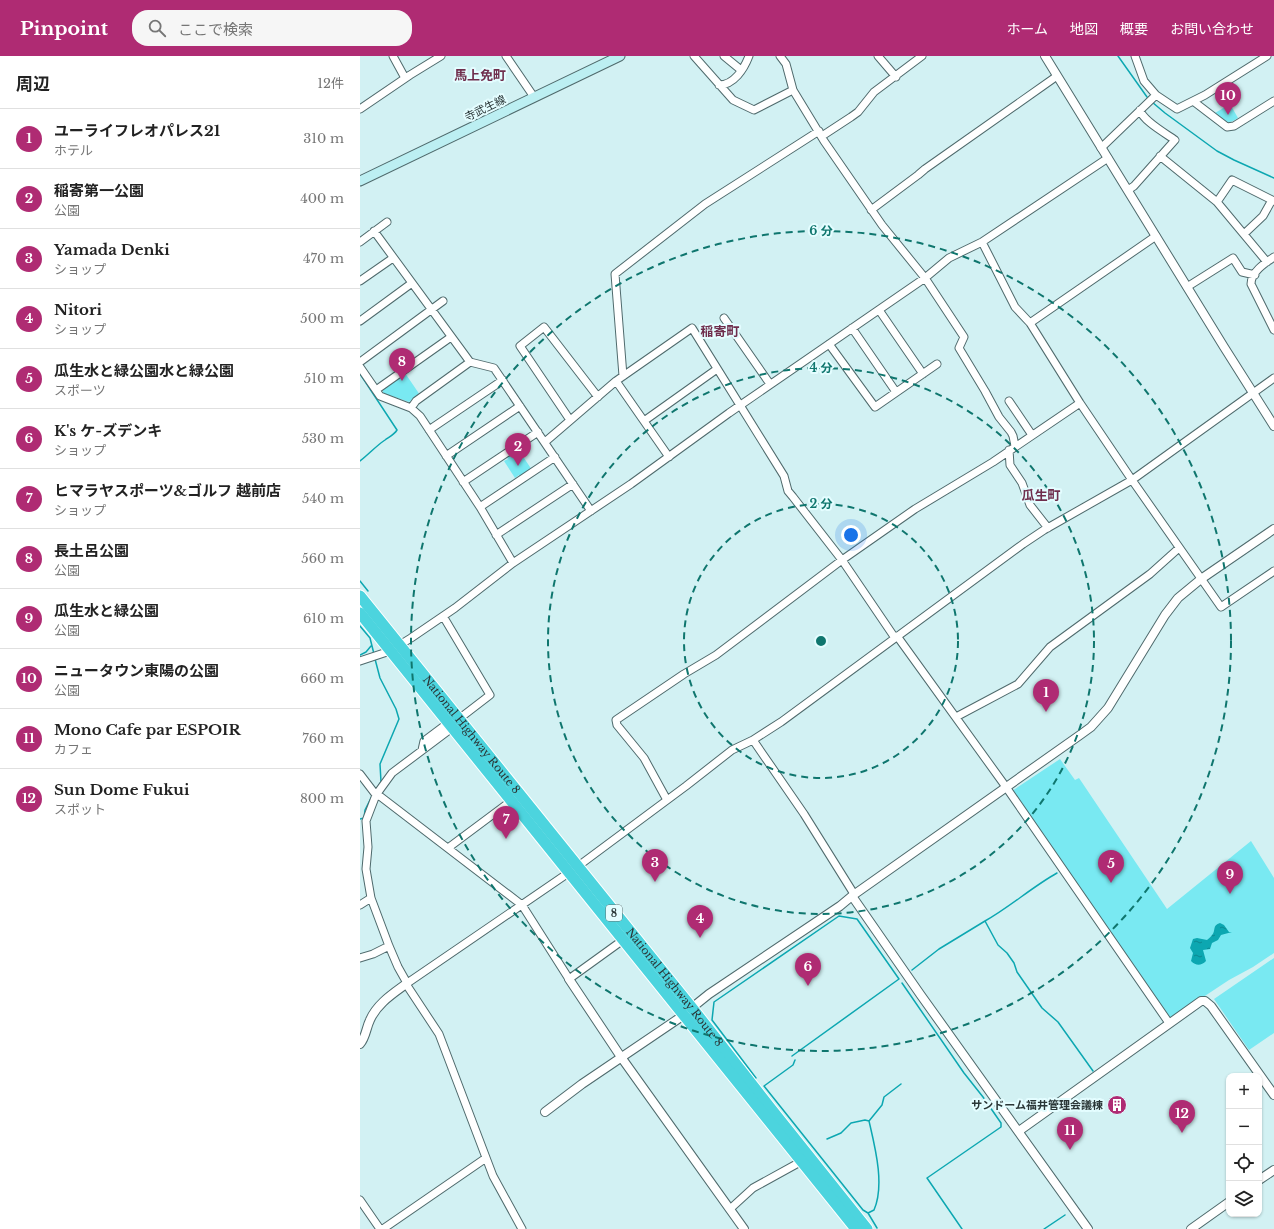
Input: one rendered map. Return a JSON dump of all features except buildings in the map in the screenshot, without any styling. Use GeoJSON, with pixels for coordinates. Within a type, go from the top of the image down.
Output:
{"type":"FeatureCollection","features":[{"type":"Feature","properties":{"kind":"highway","name":"National Highway Route 8"},"geometry":{"type":"LineString","coordinates":[[360,596],[448,727],[511,801],[573,870],[623,940],[770,1109],[867,1229]]}},
{"type":"Feature","properties":{"kind":"highway","name":"National Highway Route 8"},"geometry":{"type":"LineString","coordinates":[[360,613],[395,648],[687,1012],[856,1229]]}},
{"type":"Feature","properties":{"kind":"main road","name":"寺武生線"},"geometry":{"type":"LineString","coordinates":[[360,181],[620,56]]}},
{"type":"Feature","properties":{"kind":"street"},"geometry":{"type":"LineString","coordinates":[[393,56],[405,78]]}},
{"type":"Feature","properties":{"kind":"street"},"geometry":{"type":"LineString","coordinates":[[506,56],[534,98]]}},
{"type":"Feature","properties":{"kind":"street"},"geometry":{"type":"LineString","coordinates":[[694,56],[733,100],[754,110],[793,90]]}},
{"type":"Feature","properties":{"kind":"street"},"geometry":{"type":"LineString","coordinates":[[724,56],[741,70]]}},
{"type":"Feature","properties":{"kind":"street"},"geometry":{"type":"LineString","coordinates":[[719,84],[724,85],[731,82],[741,70],[749,56]]}},
{"type":"Feature","properties":{"kind":"street"},"geometry":{"type":"LineString","coordinates":[[781,56],[788,68],[793,90],[820,133],[871,210],[925,278],[964,337],[959,348],[999,417],[1011,432],[1012,448],[1010,465],[1022,483],[1030,505],[1048,528]]}},
{"type":"Feature","properties":{"kind":"street"},"geometry":{"type":"LineString","coordinates":[[878,56],[896,77]]}},
{"type":"Feature","properties":{"kind":"street"},"geometry":{"type":"LineString","coordinates":[[669,456],[644,421],[620,378],[615,274],[706,204],[820,133],[851,117],[858,112],[871,95],[922,56]]}},
{"type":"Feature","properties":{"kind":"street"},"geometry":{"type":"LineString","coordinates":[[1045,56],[1274,426]]}},
{"type":"Feature","properties":{"kind":"street"},"geometry":{"type":"LineString","coordinates":[[1135,56],[1144,81],[1156,95],[1177,109],[1193,101],[1267,56]]}},
{"type":"Feature","properties":{"kind":"street"},"geometry":{"type":"LineString","coordinates":[[360,109],[438,57]]}},
{"type":"Feature","properties":{"kind":"street"},"geometry":{"type":"LineString","coordinates":[[871,210],[918,176],[925,168],[1057,76]]}},
{"type":"Feature","properties":{"kind":"street"},"geometry":{"type":"LineString","coordinates":[[1101,148],[1156,95]]}},
{"type":"Feature","properties":{"kind":"street"},"geometry":{"type":"LineString","coordinates":[[1193,101],[1227,127],[1234,126],[1274,101]]}},
{"type":"Feature","properties":{"kind":"street"},"geometry":{"type":"LineString","coordinates":[[1128,190],[1134,186],[1175,140],[1141,115],[1140,110]]}},
{"type":"Feature","properties":{"kind":"street"},"geometry":{"type":"LineString","coordinates":[[1160,156],[1217,202],[1266,262]]}},
{"type":"Feature","properties":{"kind":"street"},"geometry":{"type":"LineString","coordinates":[[360,661],[395,648],[443,616],[513,563],[591,511],[770,384],[925,278],[949,258],[982,242],[1108,158]]}},
{"type":"Feature","properties":{"kind":"street"},"geometry":{"type":"LineString","coordinates":[[1217,202],[1232,180],[1273,200],[1263,216],[1244,234]]}},
{"type":"Feature","properties":{"kind":"street"},"geometry":{"type":"LineString","coordinates":[[360,242],[387,222]]}},
{"type":"Feature","properties":{"kind":"street"},"geometry":{"type":"LineString","coordinates":[[374,231],[470,362],[494,368],[591,511]]}},
{"type":"Feature","properties":{"kind":"street"},"geometry":{"type":"LineString","coordinates":[[1030,323],[1156,236]]}},
{"type":"Feature","properties":{"kind":"street"},"geometry":{"type":"LineString","coordinates":[[982,242],[1015,307],[1030,323],[1080,403],[1221,608],[1274,571]]}},
{"type":"Feature","properties":{"kind":"street"},"geometry":{"type":"LineString","coordinates":[[1274,257],[1258,269],[1250,281],[1271,317],[1274,330]]}},
{"type":"Feature","properties":{"kind":"street"},"geometry":{"type":"LineString","coordinates":[[360,281],[393,258]]}},
{"type":"Feature","properties":{"kind":"street"},"geometry":{"type":"LineString","coordinates":[[1187,287],[1233,258],[1244,273],[1255,275]]}},
{"type":"Feature","properties":{"kind":"street"},"geometry":{"type":"LineString","coordinates":[[360,321],[412,283]]}},
{"type":"Feature","properties":{"kind":"street"},"geometry":{"type":"LineString","coordinates":[[360,362],[444,301]]}},
{"type":"Feature","properties":{"kind":"street"},"geometry":{"type":"LineString","coordinates":[[879,310],[923,374]]}},
{"type":"Feature","properties":{"kind":"street"},"geometry":{"type":"LineString","coordinates":[[724,318],[770,384]]}},
{"type":"Feature","properties":{"kind":"street"},"geometry":{"type":"LineString","coordinates":[[570,420],[520,346],[544,327],[598,397]]}},
{"type":"Feature","properties":{"kind":"street"},"geometry":{"type":"LineString","coordinates":[[545,442],[620,378],[692,328],[784,476],[788,491],[842,560],[896,637],[956,717],[1169,1023]]}},
{"type":"Feature","properties":{"kind":"street"},"geometry":{"type":"LineString","coordinates":[[852,328],[896,392]]}},
{"type":"Feature","properties":{"kind":"street"},"geometry":{"type":"LineString","coordinates":[[376,390],[451,337]]}},
{"type":"Feature","properties":{"kind":"street"},"geometry":{"type":"LineString","coordinates":[[829,344],[875,406],[936,364]]}},
{"type":"Feature","properties":{"kind":"street"},"geometry":{"type":"LineString","coordinates":[[411,408],[416,401],[470,362]]}},
{"type":"Feature","properties":{"kind":"street"},"geometry":{"type":"LineString","coordinates":[[360,367],[380,396],[411,408],[420,416],[480,507],[513,563]]}},
{"type":"Feature","properties":{"kind":"street"},"geometry":{"type":"LineString","coordinates":[[644,421],[718,369]]}},
{"type":"Feature","properties":{"kind":"street"},"geometry":{"type":"LineString","coordinates":[[360,1044],[364,1038],[369,1022],[379,1004],[406,984],[573,870],[732,750],[753,740],[781,722],[1018,547],[1132,480],[1274,378]]}},
{"type":"Feature","properties":{"kind":"street"},"geometry":{"type":"LineString","coordinates":[[429,430],[503,380]]}},
{"type":"Feature","properties":{"kind":"street"},"geometry":{"type":"LineString","coordinates":[[1009,400],[1032,435]]}},
{"type":"Feature","properties":{"kind":"street"},"geometry":{"type":"LineString","coordinates":[[667,800],[644,758],[617,725],[616,720],[684,674],[716,655],[842,560],[915,509],[993,462],[1080,403]]}},
{"type":"Feature","properties":{"kind":"street"},"geometry":{"type":"LineString","coordinates":[[446,456],[520,406]]}},
{"type":"Feature","properties":{"kind":"street"},"geometry":{"type":"LineString","coordinates":[[463,482],[538,432]]}},
{"type":"Feature","properties":{"kind":"street"},"geometry":{"type":"LineString","coordinates":[[480,507],[555,457]]}},
{"type":"Feature","properties":{"kind":"street"},"geometry":{"type":"LineString","coordinates":[[496,535],[573,484]]}},
{"type":"Feature","properties":{"kind":"street"},"geometry":{"type":"LineString","coordinates":[[545,1112],[582,1084],[687,1012],[709,994],[840,906],[853,895],[1080,736],[1100,717],[1114,699],[1171,606],[1201,578],[1274,529]]}},
{"type":"Feature","properties":{"kind":"street"},"geometry":{"type":"LineString","coordinates":[[956,717],[1018,684],[1050,647],[1150,574],[1179,548]]}},
{"type":"Feature","properties":{"kind":"street"},"geometry":{"type":"LineString","coordinates":[[443,616],[490,695],[464,715]]}},
{"type":"Feature","properties":{"kind":"street"},"geometry":{"type":"LineString","coordinates":[[448,727],[392,773],[376,795],[363,822],[368,847],[366,869],[371,898],[398,967],[406,984],[439,1034],[493,1176],[522,1229]]}},
{"type":"Feature","properties":{"kind":"street"},"geometry":{"type":"LineString","coordinates":[[753,740],[804,814],[853,895],[911,982],[1088,1229]]}},
{"type":"Feature","properties":{"kind":"street"},"geometry":{"type":"LineString","coordinates":[[360,774],[376,795],[381,797],[522,905],[621,1057],[744,1229]]}},
{"type":"Feature","properties":{"kind":"street"},"geometry":{"type":"LineString","coordinates":[[448,848],[511,801]]}},
{"type":"Feature","properties":{"kind":"street"},"geometry":{"type":"LineString","coordinates":[[360,905],[371,898]]}},
{"type":"Feature","properties":{"kind":"street"},"geometry":{"type":"LineString","coordinates":[[569,979],[623,940]]}},
{"type":"Feature","properties":{"kind":"street"},"geometry":{"type":"LineString","coordinates":[[360,958],[373,954],[389,946]]}},
{"type":"Feature","properties":{"kind":"street"},"geometry":{"type":"LineString","coordinates":[[1019,1131],[1169,1023],[1180,1012],[1198,1002],[1205,1001],[1208,1002],[1274,1095]]}},
{"type":"Feature","properties":{"kind":"street"},"geometry":{"type":"LineString","coordinates":[[383,1229],[486,1158]]}},
{"type":"Feature","properties":{"kind":"street"},"geometry":{"type":"LineString","coordinates":[[730,1209],[753,1188],[802,1161]]}},
{"type":"Feature","properties":{"kind":"street"},"geometry":{"type":"LineString","coordinates":[[1262,1178],[1274,1170]]}},
{"type":"Feature","properties":{"kind":"street"},"geometry":{"type":"LineString","coordinates":[[360,1200],[380,1229]]}},
{"type":"Feature","properties":{"kind":"street"},"geometry":{"type":"LineString","coordinates":[[1191,1229],[1226,1204]]}},
{"type":"Feature","properties":{"kind":"shaded area"},"geometry":{"type":"Polygon","coordinates":[[[1230,104],[1238,118],[1231,122],[1226,122],[1215,113],[1230,104]]]}},
{"type":"Feature","properties":{"kind":"shaded area"},"geometry":{"type":"Polygon","coordinates":[[[405,373],[420,395],[418,397],[417,395],[409,402],[383,393],[383,389],[405,373]]]}},
{"type":"Feature","properties":{"kind":"shaded area"},"geometry":{"type":"Polygon","coordinates":[[[518,449],[532,470],[520,477],[519,475],[515,478],[504,461],[508,459],[506,456],[518,449]]]}},
{"type":"Feature","properties":{"kind":"shaded area"},"geometry":{"type":"Polygon","coordinates":[[[1060,759],[1075,780],[1079,778],[1167,909],[1251,841],[1274,878],[1274,953],[1253,967],[1229,980],[1170,1019],[1012,791],[1060,759]]]}},
{"type":"Feature","properties":{"kind":"shaded area"},"geometry":{"type":"Polygon","coordinates":[[[1274,958],[1274,1033],[1249,1050],[1214,999],[1274,958]]]}},
{"type":"Feature","properties":{"kind":"water"},"geometry":{"type":"Polygon","coordinates":[[[1220,923],[1224,925],[1229,932],[1232,932],[1221,935],[1218,940],[1212,943],[1210,949],[1203,950],[1206,961],[1204,963],[1198,965],[1193,963],[1191,961],[1193,953],[1190,948],[1193,939],[1197,938],[1207,940],[1213,933],[1216,925],[1220,923]]]}},
{"type":"Feature","properties":{"kind":"waterway"},"geometry":{"type":"LineString","coordinates":[[1118,56],[1147,97]]}},
{"type":"Feature","properties":{"kind":"waterway"},"geometry":{"type":"LineString","coordinates":[[1152,102],[1217,151],[1274,178]]}},
{"type":"Feature","properties":{"kind":"waterway"},"geometry":{"type":"LineString","coordinates":[[360,374],[397,430],[393,435],[360,461]]}},
{"type":"Feature","properties":{"kind":"waterway"},"geometry":{"type":"LineString","coordinates":[[360,581],[368,591]]}},
{"type":"Feature","properties":{"kind":"waterway"},"geometry":{"type":"LineString","coordinates":[[360,626],[370,638],[374,654]]}},
{"type":"Feature","properties":{"kind":"waterway"},"geometry":{"type":"LineString","coordinates":[[360,655],[366,652],[371,646]]}},
{"type":"Feature","properties":{"kind":"waterway"},"geometry":{"type":"LineString","coordinates":[[375,659],[380,678],[396,709],[399,719],[380,764],[381,782],[379,785]]}},
{"type":"Feature","properties":{"kind":"waterway"},"geometry":{"type":"LineString","coordinates":[[360,819],[364,818],[365,810],[373,794]]}},
{"type":"Feature","properties":{"kind":"waterway"},"geometry":{"type":"LineString","coordinates":[[1057,873],[985,921],[998,945],[1007,953],[1014,963],[1017,972],[1042,1008],[1058,1022],[1093,1071]]}},
{"type":"Feature","properties":{"kind":"waterway"},"geometry":{"type":"LineString","coordinates":[[756,1078],[712,1020],[714,1002],[839,916],[857,919],[899,979],[792,1056]]}},
{"type":"Feature","properties":{"kind":"waterway"},"geometry":{"type":"LineString","coordinates":[[912,970],[939,949],[985,921]]}},
{"type":"Feature","properties":{"kind":"waterway"},"geometry":{"type":"LineString","coordinates":[[902,983],[964,1073],[1001,1123],[1001,1127],[927,1178],[962,1229]]}},
{"type":"Feature","properties":{"kind":"waterway"},"geometry":{"type":"LineString","coordinates":[[795,1060],[793,1065],[764,1086],[863,1210],[868,1213],[877,1228]]}},
{"type":"Feature","properties":{"kind":"waterway"},"geometry":{"type":"LineString","coordinates":[[868,1213],[874,1210],[879,1189],[878,1166],[869,1121],[882,1105],[884,1097],[901,1084]]}},
{"type":"Feature","properties":{"kind":"waterway"},"geometry":{"type":"LineString","coordinates":[[827,1139],[841,1133],[851,1123],[865,1120],[869,1121]]}},
{"type":"Feature","properties":{"kind":"waterway"},"geometry":{"type":"LineString","coordinates":[[1044,1229],[1065,1215]]}},
{"type":"Feature","properties":{"kind":"place","name":"ニュータウン東陽の公園"},"geometry":{"type":"Point","coordinates":[1228,115]}},
{"type":"Feature","properties":{"kind":"place","name":"長土呂公園"},"geometry":{"type":"Point","coordinates":[402,381]}},
{"type":"Feature","properties":{"kind":"place","name":"稲寄第一公園"},"geometry":{"type":"Point","coordinates":[518,466]}},
{"type":"Feature","properties":{"kind":"place","name":"ユーライフレオパレス21"},"geometry":{"type":"Point","coordinates":[1046,712]}},
{"type":"Feature","properties":{"kind":"place","name":"ヒマラヤスポーツ&ゴルフ 越前店"},"geometry":{"type":"Point","coordinates":[506,839]}},
{"type":"Feature","properties":{"kind":"place","name":"Yamada Denki"},"geometry":{"type":"Point","coordinates":[655,882]}},
{"type":"Feature","properties":{"kind":"place","name":"瓜生水と緑公園水と緑公園"},"geometry":{"type":"Point","coordinates":[1111,883]}},
{"type":"Feature","properties":{"kind":"place","name":"瓜生水と緑公園"},"geometry":{"type":"Point","coordinates":[1230,894]}},
{"type":"Feature","properties":{"kind":"place","name":"Nitori"},"geometry":{"type":"Point","coordinates":[700,938]}},
{"type":"Feature","properties":{"kind":"place","name":"K's ケ-ズデンキ"},"geometry":{"type":"Point","coordinates":[808,986]}},
{"type":"Feature","properties":{"kind":"place","name":"サンドーム福井管理会議棟"},"geometry":{"type":"Point","coordinates":[1117,1105]}},
{"type":"Feature","properties":{"kind":"place","name":"Sun Dome Fukui"},"geometry":{"type":"Point","coordinates":[1182,1133]}},
{"type":"Feature","properties":{"kind":"place","name":"Mono Cafe par ESPOIR"},"geometry":{"type":"Point","coordinates":[1070,1150]}},
{"type":"Feature","properties":{"kind":"district","name":"馬上免町"},"geometry":{"type":"Point","coordinates":[480,75]}},
{"type":"Feature","properties":{"kind":"district","name":"稲寄町"},"geometry":{"type":"Point","coordinates":[720,331]}},
{"type":"Feature","properties":{"kind":"district","name":"瓜生町"},"geometry":{"type":"Point","coordinates":[1041,495]}}]}
